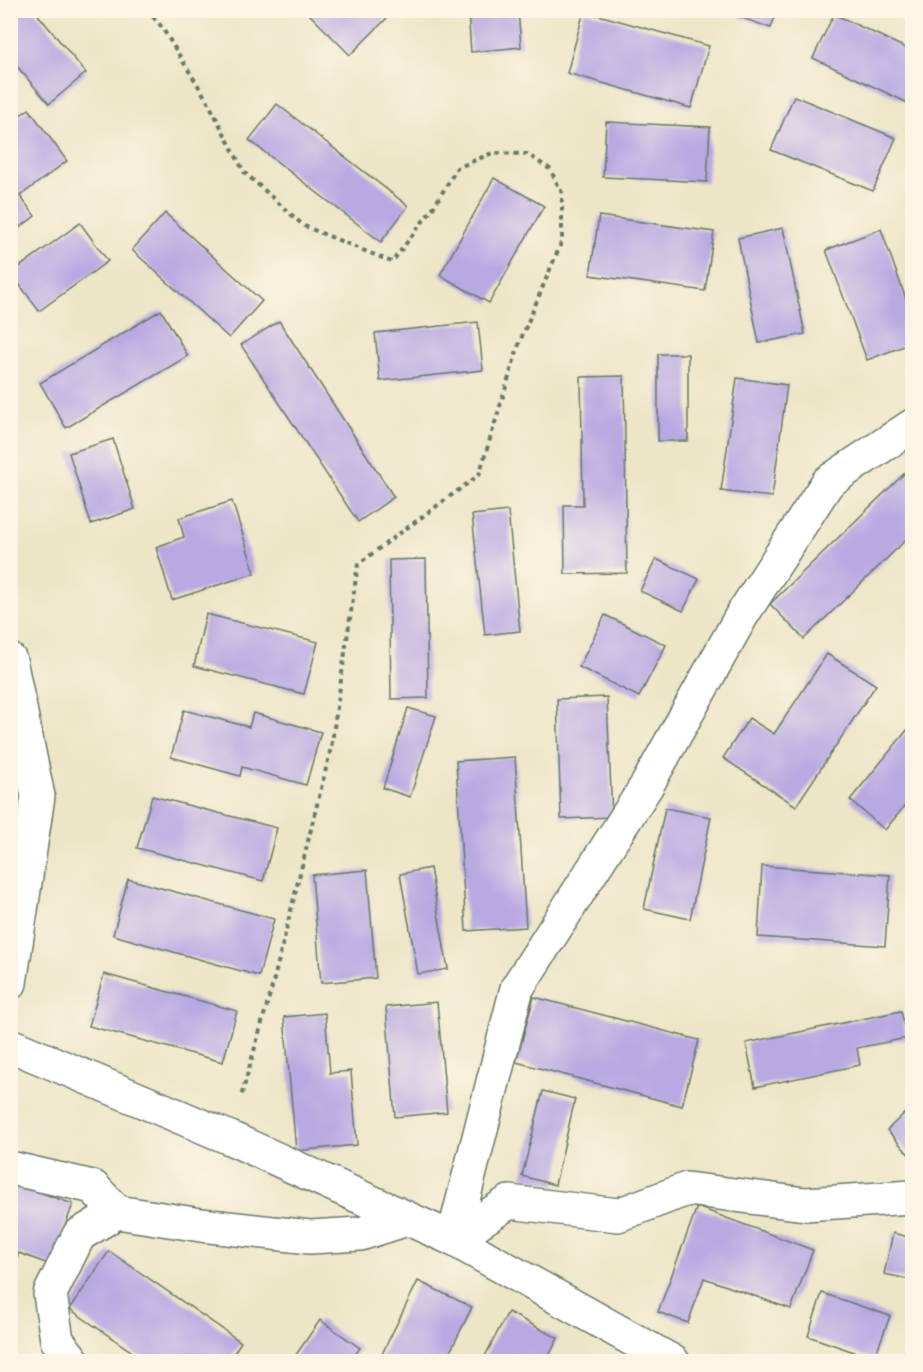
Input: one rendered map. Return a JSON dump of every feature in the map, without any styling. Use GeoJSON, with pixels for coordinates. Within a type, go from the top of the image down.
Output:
{"type":"FeatureCollection","features":[{"type":"Feature","properties":{"kind":"street"},"geometry":{"type":"LineString","coordinates":[[453,1239],[517,988],[647,785],[742,615],[828,482],[912,426]]}},
{"type":"Feature","properties":{"kind":"street"},"geometry":{"type":"LineString","coordinates":[[10,660],[38,795],[10,983]]}},
{"type":"Feature","properties":{"kind":"street"},"geometry":{"type":"LineString","coordinates":[[10,1045],[230,1138],[453,1239],[673,1362]]}},
{"type":"Feature","properties":{"kind":"street"},"geometry":{"type":"LineString","coordinates":[[10,1168],[93,1187],[117,1212],[201,1225],[310,1237],[360,1234],[407,1219]]}},
{"type":"Feature","properties":{"kind":"street"},"geometry":{"type":"LineString","coordinates":[[453,1239],[509,1203],[618,1215],[687,1189],[805,1204],[912,1197]]}},
{"type":"Feature","properties":{"kind":"street"},"geometry":{"type":"LineString","coordinates":[[74,1362],[57,1340],[50,1294],[79,1235],[117,1212]]}},
{"type":"Feature","properties":{"kind":"path"},"geometry":{"type":"LineString","coordinates":[[147,10],[161,26],[207,100],[244,172],[304,226],[392,262],[433,207],[457,168],[492,153],[527,154],[550,169],[562,193],[562,241],[520,341],[479,475],[358,564],[331,748],[272,987],[230,1138]]}},
{"type":"Feature","properties":{"kind":"building"},"geometry":{"type":"Polygon","coordinates":[[[10,10],[34,10],[86,73],[49,104],[10,58],[10,10]]]}},
{"type":"Feature","properties":{"kind":"building"},"geometry":{"type":"Polygon","coordinates":[[[310,10],[395,10],[350,55],[308,13],[310,10]]]}},
{"type":"Feature","properties":{"kind":"building"},"geometry":{"type":"Polygon","coordinates":[[[468,10],[518,10],[521,47],[471,52],[468,10]]]}},
{"type":"Feature","properties":{"kind":"building"},"geometry":{"type":"Polygon","coordinates":[[[720,10],[777,10],[771,28],[720,10]]]}},
{"type":"Feature","properties":{"kind":"building"},"geometry":{"type":"Polygon","coordinates":[[[584,11],[709,46],[691,108],[567,73],[584,11]]]}},
{"type":"Feature","properties":{"kind":"building"},"geometry":{"type":"Polygon","coordinates":[[[834,14],[912,51],[912,105],[813,58],[834,14]]]}},
{"type":"Feature","properties":{"kind":"building"},"geometry":{"type":"Polygon","coordinates":[[[794,96],[896,138],[873,191],[771,150],[794,96]]]}},
{"type":"Feature","properties":{"kind":"building"},"geometry":{"type":"Polygon","coordinates":[[[277,104],[408,206],[381,242],[249,140],[277,104]]]}},
{"type":"Feature","properties":{"kind":"building"},"geometry":{"type":"Polygon","coordinates":[[[29,109],[67,161],[20,196],[35,216],[10,235],[10,152],[15,148],[10,142],[10,122],[29,109]]]}},
{"type":"Feature","properties":{"kind":"building"},"geometry":{"type":"Polygon","coordinates":[[[606,122],[710,127],[707,182],[603,177],[606,122]]]}},
{"type":"Feature","properties":{"kind":"building"},"geometry":{"type":"Polygon","coordinates":[[[494,178],[544,206],[489,303],[440,275],[494,178]]]}},
{"type":"Feature","properties":{"kind":"building"},"geometry":{"type":"Polygon","coordinates":[[[165,213],[262,301],[229,338],[132,250],[165,213]]]}},
{"type":"Feature","properties":{"kind":"building"},"geometry":{"type":"Polygon","coordinates":[[[599,216],[714,232],[705,291],[590,275],[599,216]]]}},
{"type":"Feature","properties":{"kind":"building"},"geometry":{"type":"Polygon","coordinates":[[[80,223],[108,261],[39,311],[11,273],[80,223]]]}},
{"type":"Feature","properties":{"kind":"building"},"geometry":{"type":"Polygon","coordinates":[[[783,228],[805,334],[759,343],[738,238],[783,228]]]}},
{"type":"Feature","properties":{"kind":"building"},"geometry":{"type":"Polygon","coordinates":[[[881,229],[912,316],[912,343],[867,360],[826,250],[881,229]]]}},
{"type":"Feature","properties":{"kind":"building"},"geometry":{"type":"Polygon","coordinates":[[[161,310],[188,356],[66,428],[40,383],[161,310]]]}},
{"type":"Feature","properties":{"kind":"building"},"geometry":{"type":"Polygon","coordinates":[[[279,321],[394,497],[358,522],[241,345],[279,321]]]}},
{"type":"Feature","properties":{"kind":"building"},"geometry":{"type":"Polygon","coordinates":[[[478,322],[483,370],[380,381],[375,333],[478,322]]]}},
{"type":"Feature","properties":{"kind":"building"},"geometry":{"type":"Polygon","coordinates":[[[658,354],[688,354],[688,441],[658,441],[658,354]]]}},
{"type":"Feature","properties":{"kind":"building"},"geometry":{"type":"Polygon","coordinates":[[[624,376],[627,573],[565,574],[564,505],[583,505],[581,377],[624,376]]]}},
{"type":"Feature","properties":{"kind":"building"},"geometry":{"type":"Polygon","coordinates":[[[737,378],[787,385],[772,497],[721,491],[737,378]]]}},
{"type":"Feature","properties":{"kind":"building"},"geometry":{"type":"Polygon","coordinates":[[[113,439],[135,509],[91,524],[69,453],[113,439]]]}},
{"type":"Feature","properties":{"kind":"building"},"geometry":{"type":"Polygon","coordinates":[[[912,466],[912,534],[804,639],[770,604],[912,466]]]}},
{"type":"Feature","properties":{"kind":"building"},"geometry":{"type":"Polygon","coordinates":[[[232,501],[255,573],[172,600],[156,547],[184,537],[179,518],[232,501]]]}},
{"type":"Feature","properties":{"kind":"building"},"geometry":{"type":"Polygon","coordinates":[[[508,511],[520,631],[485,635],[472,515],[508,511]]]}},
{"type":"Feature","properties":{"kind":"building"},"geometry":{"type":"Polygon","coordinates":[[[426,559],[428,698],[391,699],[389,560],[426,559]]]}},
{"type":"Feature","properties":{"kind":"building"},"geometry":{"type":"Polygon","coordinates":[[[656,559],[699,579],[683,611],[640,591],[656,559]]]}},
{"type":"Feature","properties":{"kind":"building"},"geometry":{"type":"Polygon","coordinates":[[[206,614],[318,642],[304,694],[194,666],[206,614]]]}},
{"type":"Feature","properties":{"kind":"building"},"geometry":{"type":"Polygon","coordinates":[[[605,615],[666,645],[639,697],[579,667],[605,615]]]}},
{"type":"Feature","properties":{"kind":"building"},"geometry":{"type":"Polygon","coordinates":[[[827,654],[876,685],[796,806],[723,758],[749,718],[774,734],[827,654]]]}},
{"type":"Feature","properties":{"kind":"building"},"geometry":{"type":"Polygon","coordinates":[[[607,697],[612,817],[561,819],[557,699],[607,697]]]}},
{"type":"Feature","properties":{"kind":"building"},"geometry":{"type":"Polygon","coordinates":[[[408,708],[436,716],[410,797],[383,788],[408,708]]]}},
{"type":"Feature","properties":{"kind":"building"},"geometry":{"type":"Polygon","coordinates":[[[184,710],[249,727],[253,713],[321,732],[306,785],[242,767],[240,776],[171,757],[184,710]]]}},
{"type":"Feature","properties":{"kind":"building"},"geometry":{"type":"Polygon","coordinates":[[[912,724],[912,797],[885,830],[850,800],[912,724]]]}},
{"type":"Feature","properties":{"kind":"building"},"geometry":{"type":"Polygon","coordinates":[[[515,757],[526,927],[466,931],[456,761],[515,757]]]}},
{"type":"Feature","properties":{"kind":"building"},"geometry":{"type":"Polygon","coordinates":[[[152,796],[277,828],[263,881],[137,848],[152,796]]]}},
{"type":"Feature","properties":{"kind":"building"},"geometry":{"type":"Polygon","coordinates":[[[665,808],[711,817],[690,919],[644,909],[665,808]]]}},
{"type":"Feature","properties":{"kind":"building"},"geometry":{"type":"Polygon","coordinates":[[[762,866],[890,875],[885,946],[758,937],[762,866]]]}},
{"type":"Feature","properties":{"kind":"building"},"geometry":{"type":"Polygon","coordinates":[[[430,868],[448,969],[418,974],[400,874],[430,868]]]}},
{"type":"Feature","properties":{"kind":"building"},"geometry":{"type":"Polygon","coordinates":[[[367,870],[376,978],[321,983],[312,875],[367,870]]]}},
{"type":"Feature","properties":{"kind":"building"},"geometry":{"type":"Polygon","coordinates":[[[128,879],[274,919],[259,976],[113,935],[128,879]]]}},
{"type":"Feature","properties":{"kind":"building"},"geometry":{"type":"Polygon","coordinates":[[[104,974],[237,1011],[223,1062],[89,1026],[104,974]]]}},
{"type":"Feature","properties":{"kind":"building"},"geometry":{"type":"Polygon","coordinates":[[[534,997],[699,1040],[682,1106],[516,1062],[534,997]]]}},
{"type":"Feature","properties":{"kind":"building"},"geometry":{"type":"Polygon","coordinates":[[[437,1002],[447,1112],[395,1117],[386,1007],[437,1002]]]}},
{"type":"Feature","properties":{"kind":"building"},"geometry":{"type":"Polygon","coordinates":[[[901,1011],[907,1038],[857,1048],[860,1065],[755,1087],[746,1043],[901,1011]]]}},
{"type":"Feature","properties":{"kind":"building"},"geometry":{"type":"Polygon","coordinates":[[[325,1013],[330,1073],[351,1071],[357,1145],[296,1151],[284,1017],[325,1013]]]}},
{"type":"Feature","properties":{"kind":"building"},"geometry":{"type":"Polygon","coordinates":[[[543,1091],[575,1099],[555,1185],[522,1176],[543,1091]]]}},
{"type":"Feature","properties":{"kind":"building"},"geometry":{"type":"Polygon","coordinates":[[[912,1106],[912,1158],[887,1130],[912,1106]]]}},
{"type":"Feature","properties":{"kind":"building"},"geometry":{"type":"Polygon","coordinates":[[[11,1182],[73,1204],[51,1265],[19,1253],[10,1277],[11,1182]]]}},
{"type":"Feature","properties":{"kind":"building"},"geometry":{"type":"Polygon","coordinates":[[[697,1207],[813,1250],[791,1309],[704,1278],[688,1323],[658,1312],[697,1207]]]}},
{"type":"Feature","properties":{"kind":"building"},"geometry":{"type":"Polygon","coordinates":[[[893,1233],[912,1238],[912,1280],[884,1274],[893,1233]]]}},
{"type":"Feature","properties":{"kind":"building"},"geometry":{"type":"Polygon","coordinates":[[[109,1251],[241,1342],[228,1362],[147,1362],[70,1309],[109,1251]]]}},
{"type":"Feature","properties":{"kind":"building"},"geometry":{"type":"Polygon","coordinates":[[[418,1281],[472,1307],[445,1362],[378,1362],[418,1281]]]}},
{"type":"Feature","properties":{"kind":"building"},"geometry":{"type":"Polygon","coordinates":[[[822,1293],[890,1316],[874,1359],[808,1336],[822,1293]]]}},
{"type":"Feature","properties":{"kind":"building"},"geometry":{"type":"Polygon","coordinates":[[[508,1312],[558,1338],[546,1362],[482,1362],[508,1312]]]}},
{"type":"Feature","properties":{"kind":"building"},"geometry":{"type":"Polygon","coordinates":[[[320,1320],[360,1348],[350,1362],[291,1362],[320,1320]]]}}]}
